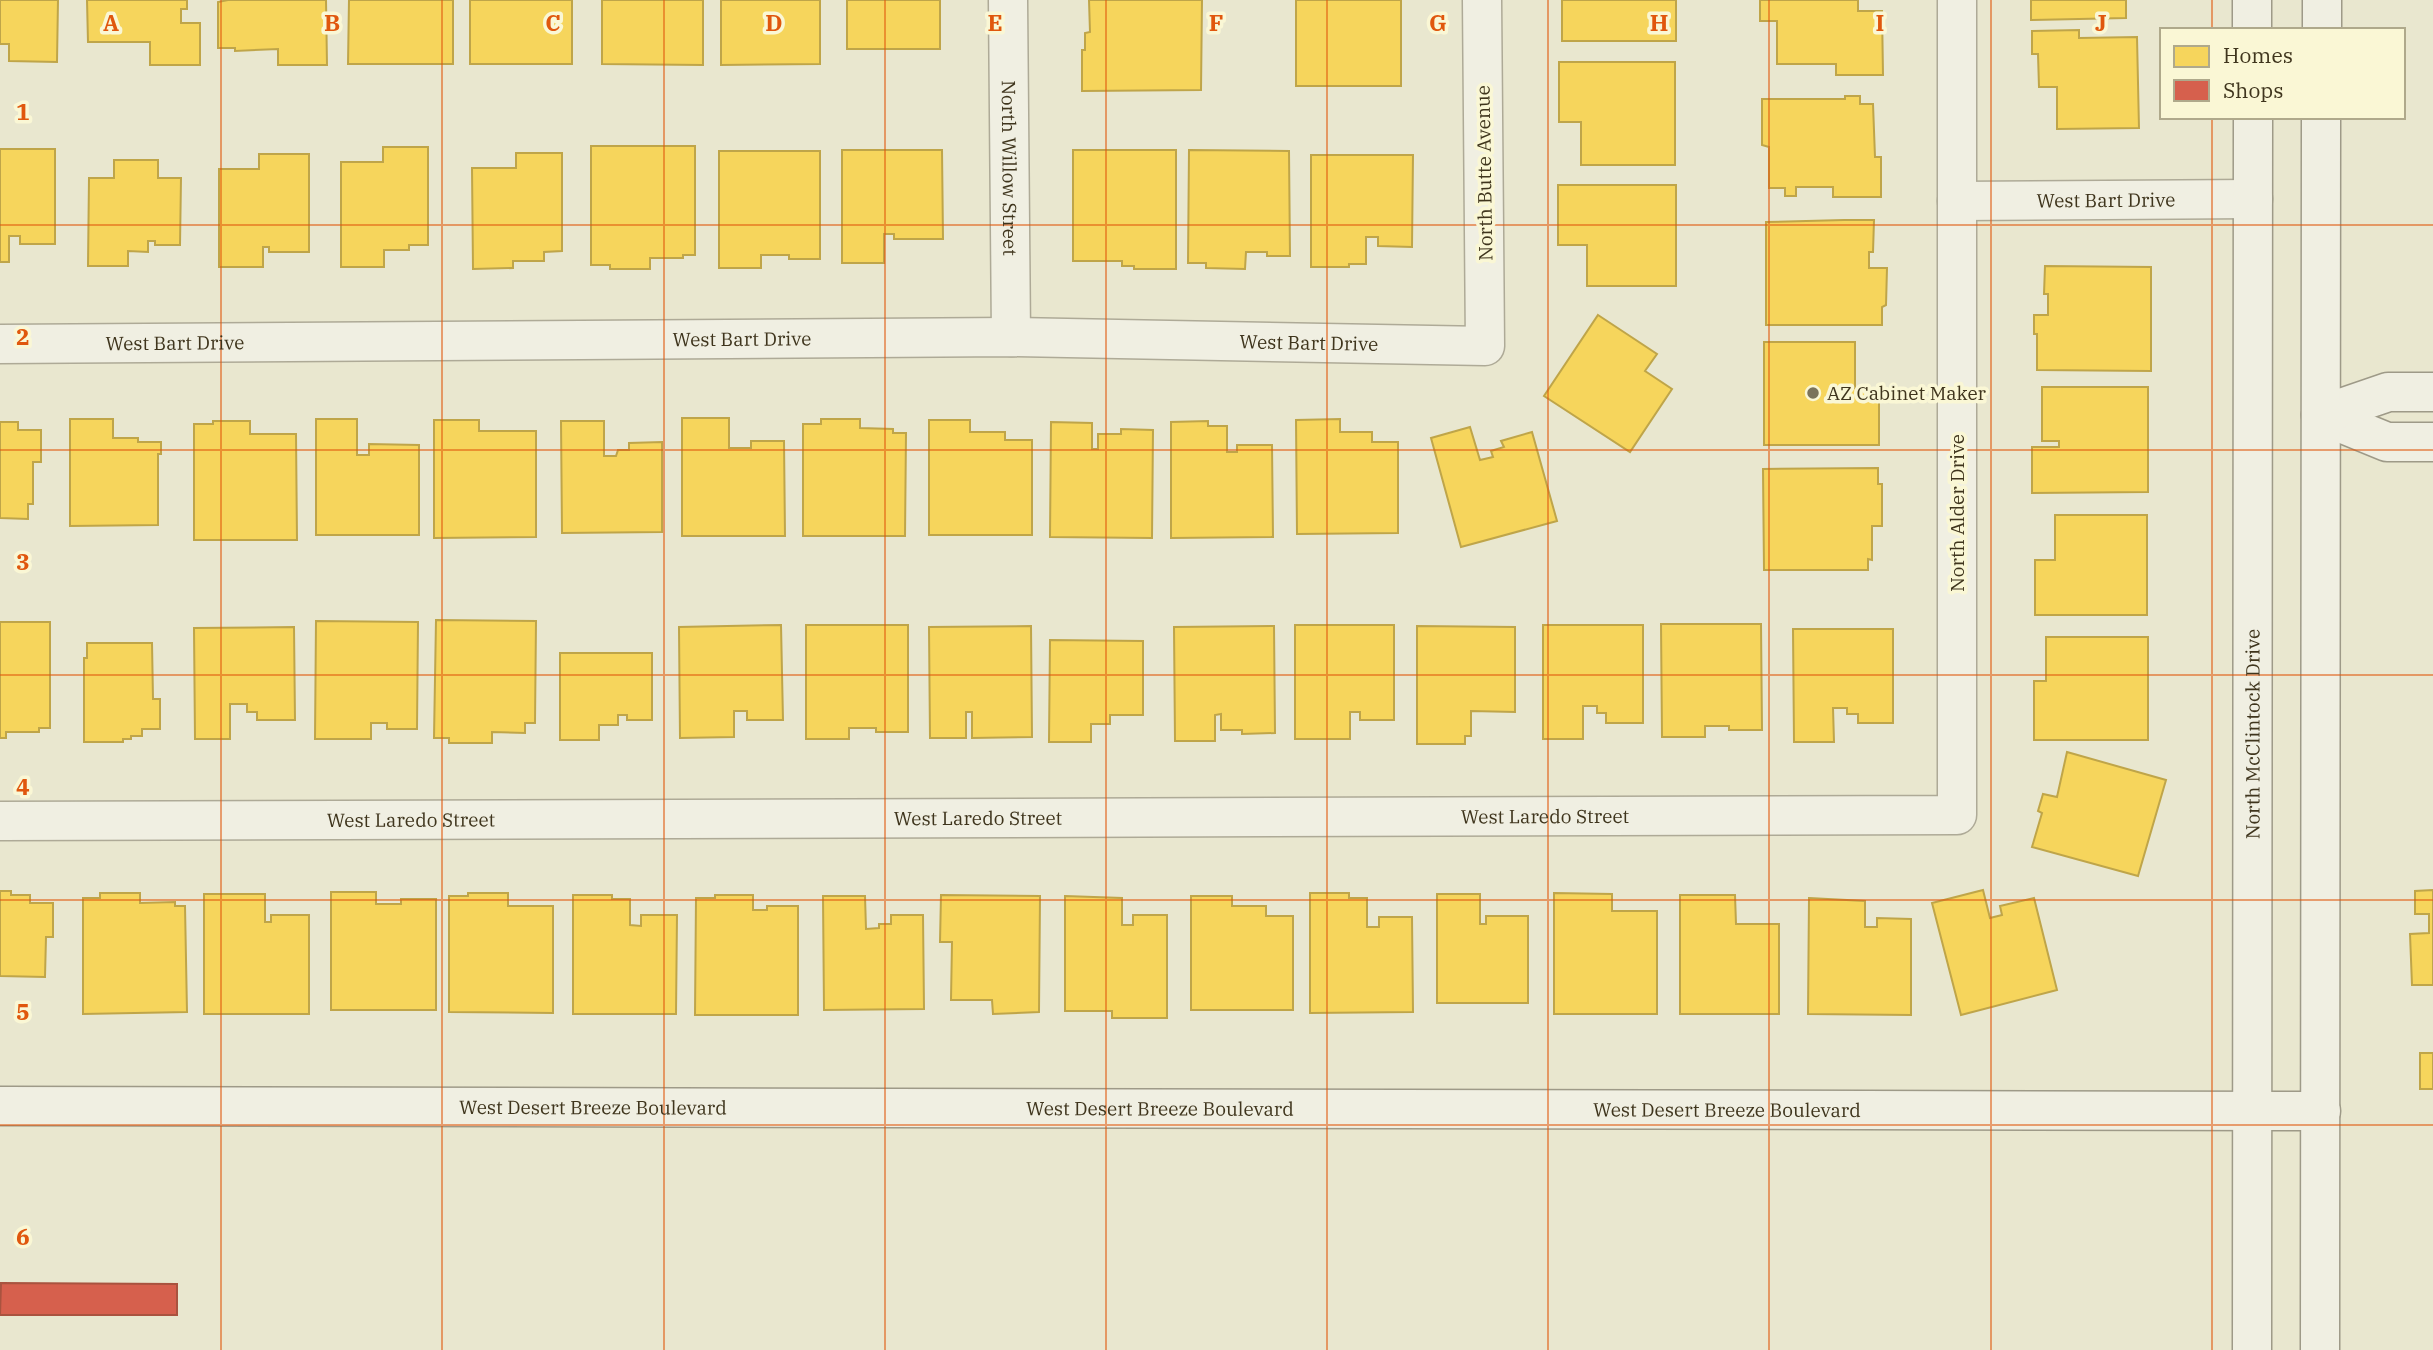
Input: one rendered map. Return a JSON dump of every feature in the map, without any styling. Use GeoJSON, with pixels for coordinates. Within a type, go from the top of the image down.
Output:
{"type":"FeatureCollection","features":[{"type":"Feature","properties":{"kind":"street","name":"North Willow Street"},"geometry":{"type":"LineString","coordinates":[[1008,0],[1011,337]]}},
{"type":"Feature","properties":{"kind":"street","name":"North Butte Avenue"},"geometry":{"type":"LineString","coordinates":[[1482,0],[1485,346]]}},
{"type":"Feature","properties":{"kind":"street","name":"North Alder Drive"},"geometry":{"type":"LineString","coordinates":[[1957,0],[1957,815]]}},
{"type":"Feature","properties":{"kind":"street"},"geometry":{"type":"LineString","coordinates":[[2252,0],[2252,28]]}},
{"type":"Feature","properties":{"kind":"street"},"geometry":{"type":"LineString","coordinates":[[2322,0],[2322,28]]}},
{"type":"Feature","properties":{"kind":"street","name":"North McClintock Drive"},"geometry":{"type":"LineString","coordinates":[[2252,1350],[2250,1111],[2253,119]]}},
{"type":"Feature","properties":{"kind":"street"},"geometry":{"type":"LineString","coordinates":[[2320,1350],[2321,119]]}},
{"type":"Feature","properties":{"kind":"street","name":"West Bart Drive"},"geometry":{"type":"LineString","coordinates":[[1957,201],[2253,199]]}},
{"type":"Feature","properties":{"kind":"street","name":"West Bart Drive"},"geometry":{"type":"LineString","coordinates":[[0,344],[1011,337],[1485,346]]}},
{"type":"Feature","properties":{"kind":"street"},"geometry":{"type":"LineString","coordinates":[[2320,415],[2389,392],[2433,392]]}},
{"type":"Feature","properties":{"kind":"street"},"geometry":{"type":"LineString","coordinates":[[2320,415],[2387,442],[2433,442]]}},
{"type":"Feature","properties":{"kind":"street","name":"West Laredo Street"},"geometry":{"type":"LineString","coordinates":[[0,821],[1957,815]]}},
{"type":"Feature","properties":{"kind":"street","name":"West Desert Breeze Boulevard"},"geometry":{"type":"LineString","coordinates":[[0,1106],[2321,1111]]}},
{"type":"Feature","properties":{"kind":"building: Homes"},"geometry":{"type":"Polygon","coordinates":[[[0,0],[58,0],[57,62],[9,61],[9,44],[0,44],[0,0]]]}},
{"type":"Feature","properties":{"kind":"building: Homes"},"geometry":{"type":"Polygon","coordinates":[[[87,0],[187,0],[187,9],[181,9],[181,23],[200,23],[200,65],[150,65],[150,42],[88,42],[87,0]]]}},
{"type":"Feature","properties":{"kind":"building: Homes"},"geometry":{"type":"Polygon","coordinates":[[[326,0],[327,65],[278,65],[278,49],[235,51],[235,48],[218,48],[218,2],[326,0]]]}},
{"type":"Feature","properties":{"kind":"building: Homes"},"geometry":{"type":"Polygon","coordinates":[[[349,0],[453,0],[453,64],[348,64],[349,0]]]}},
{"type":"Feature","properties":{"kind":"building: Homes"},"geometry":{"type":"Polygon","coordinates":[[[470,0],[572,0],[572,64],[470,64],[470,0]]]}},
{"type":"Feature","properties":{"kind":"building: Homes"},"geometry":{"type":"Polygon","coordinates":[[[602,0],[703,0],[703,65],[602,64],[602,0]]]}},
{"type":"Feature","properties":{"kind":"building: Homes"},"geometry":{"type":"Polygon","coordinates":[[[721,0],[820,0],[820,64],[721,65],[721,0]]]}},
{"type":"Feature","properties":{"kind":"building: Homes"},"geometry":{"type":"Polygon","coordinates":[[[847,0],[940,0],[940,49],[847,49],[847,0]]]}},
{"type":"Feature","properties":{"kind":"building: Homes"},"geometry":{"type":"Polygon","coordinates":[[[1089,0],[1202,0],[1201,90],[1082,91],[1082,50],[1085,50],[1085,33],[1090,32],[1089,0]]]}},
{"type":"Feature","properties":{"kind":"building: Homes"},"geometry":{"type":"Polygon","coordinates":[[[1296,0],[1401,0],[1401,86],[1296,86],[1296,0]]]}},
{"type":"Feature","properties":{"kind":"building: Homes"},"geometry":{"type":"Polygon","coordinates":[[[1562,0],[1676,0],[1676,41],[1562,41],[1562,0]]]}},
{"type":"Feature","properties":{"kind":"building: Homes"},"geometry":{"type":"Polygon","coordinates":[[[1760,0],[1858,0],[1858,11],[1882,11],[1883,75],[1836,75],[1836,64],[1777,64],[1777,21],[1760,21],[1760,0]]]}},
{"type":"Feature","properties":{"kind":"building: Homes"},"geometry":{"type":"Polygon","coordinates":[[[2031,0],[2126,0],[2126,18],[2031,20],[2031,0]]]}},
{"type":"Feature","properties":{"kind":"building: Homes"},"geometry":{"type":"Polygon","coordinates":[[[2079,30],[2079,38],[2137,37],[2139,128],[2057,129],[2057,87],[2039,87],[2038,54],[2032,54],[2032,31],[2079,30]]]}},
{"type":"Feature","properties":{"kind":"building: Homes"},"geometry":{"type":"Polygon","coordinates":[[[1559,62],[1675,62],[1675,165],[1581,165],[1581,122],[1559,122],[1559,62]]]}},
{"type":"Feature","properties":{"kind":"building: Homes"},"geometry":{"type":"Polygon","coordinates":[[[1845,96],[1860,96],[1860,104],[1873,104],[1875,157],[1881,157],[1881,197],[1833,197],[1833,187],[1796,187],[1796,196],[1785,196],[1785,188],[1769,188],[1769,147],[1762,145],[1762,99],[1845,99],[1845,96]]]}},
{"type":"Feature","properties":{"kind":"building: Homes"},"geometry":{"type":"Polygon","coordinates":[[[591,146],[695,146],[695,255],[683,255],[683,258],[650,258],[650,269],[610,269],[610,265],[591,265],[591,146]]]}},
{"type":"Feature","properties":{"kind":"building: Homes"},"geometry":{"type":"Polygon","coordinates":[[[383,147],[428,147],[428,245],[409,245],[409,250],[384,250],[384,267],[341,267],[341,162],[383,162],[383,147]]]}},
{"type":"Feature","properties":{"kind":"building: Homes"},"geometry":{"type":"Polygon","coordinates":[[[0,149],[55,149],[55,244],[20,244],[20,236],[9,236],[9,262],[0,262],[0,149]]]}},
{"type":"Feature","properties":{"kind":"building: Homes"},"geometry":{"type":"Polygon","coordinates":[[[842,150],[942,150],[943,239],[894,239],[894,234],[884,234],[884,263],[842,263],[842,150]]]}},
{"type":"Feature","properties":{"kind":"building: Homes"},"geometry":{"type":"Polygon","coordinates":[[[1073,150],[1176,150],[1176,269],[1134,269],[1134,266],[1122,266],[1122,261],[1073,261],[1073,150]]]}},
{"type":"Feature","properties":{"kind":"building: Homes"},"geometry":{"type":"Polygon","coordinates":[[[1189,150],[1289,151],[1290,256],[1246,252],[1245,269],[1206,268],[1206,263],[1188,263],[1189,150]]]}},
{"type":"Feature","properties":{"kind":"building: Homes"},"geometry":{"type":"Polygon","coordinates":[[[719,151],[820,151],[820,259],[761,255],[761,268],[719,268],[719,151]]]}},
{"type":"Feature","properties":{"kind":"building: Homes"},"geometry":{"type":"Polygon","coordinates":[[[516,153],[562,153],[562,251],[544,252],[544,261],[513,261],[513,268],[473,269],[472,168],[516,168],[516,153]]]}},
{"type":"Feature","properties":{"kind":"building: Homes"},"geometry":{"type":"Polygon","coordinates":[[[259,154],[309,154],[309,252],[269,252],[269,247],[263,247],[263,267],[219,267],[219,169],[259,169],[259,154]]]}},
{"type":"Feature","properties":{"kind":"building: Homes"},"geometry":{"type":"Polygon","coordinates":[[[1311,155],[1413,155],[1412,247],[1378,246],[1378,237],[1366,237],[1366,264],[1311,267],[1311,155]]]}},
{"type":"Feature","properties":{"kind":"building: Homes"},"geometry":{"type":"Polygon","coordinates":[[[114,160],[158,160],[158,178],[181,178],[180,245],[155,245],[155,241],[148,241],[148,252],[128,251],[128,266],[88,266],[89,178],[114,178],[114,160]]]}},
{"type":"Feature","properties":{"kind":"building: Homes"},"geometry":{"type":"Polygon","coordinates":[[[1558,185],[1676,185],[1676,286],[1587,286],[1587,245],[1558,245],[1558,185]]]}},
{"type":"Feature","properties":{"kind":"building: Homes"},"geometry":{"type":"Polygon","coordinates":[[[1874,220],[1873,252],[1869,252],[1869,268],[1887,268],[1886,305],[1882,307],[1882,325],[1766,325],[1766,222],[1874,220]]]}},
{"type":"Feature","properties":{"kind":"building: Homes"},"geometry":{"type":"Polygon","coordinates":[[[2045,266],[2151,267],[2151,371],[2037,370],[2034,315],[2048,315],[2048,294],[2044,294],[2045,266]]]}},
{"type":"Feature","properties":{"kind":"building: Homes"},"geometry":{"type":"Polygon","coordinates":[[[1598,315],[1657,354],[1645,371],[1672,389],[1630,452],[1544,396],[1598,315]]]}},
{"type":"Feature","properties":{"kind":"building: Homes"},"geometry":{"type":"Polygon","coordinates":[[[1764,342],[1855,342],[1855,388],[1879,388],[1879,445],[1764,445],[1764,342]]]}},
{"type":"Feature","properties":{"kind":"building: Homes"},"geometry":{"type":"Polygon","coordinates":[[[2042,387],[2148,387],[2148,492],[2032,493],[2032,447],[2059,447],[2059,441],[2042,441],[2042,387]]]}},
{"type":"Feature","properties":{"kind":"building: Homes"},"geometry":{"type":"Polygon","coordinates":[[[682,418],[729,418],[729,448],[751,448],[751,441],[784,441],[785,536],[682,536],[682,418]]]}},
{"type":"Feature","properties":{"kind":"building: Homes"},"geometry":{"type":"Polygon","coordinates":[[[70,419],[113,419],[113,438],[161,442],[161,454],[158,454],[158,525],[70,526],[70,419]]]}},
{"type":"Feature","properties":{"kind":"building: Homes"},"geometry":{"type":"Polygon","coordinates":[[[316,419],[357,419],[357,455],[369,455],[369,444],[419,445],[419,535],[316,535],[316,419]]]}},
{"type":"Feature","properties":{"kind":"building: Homes"},"geometry":{"type":"Polygon","coordinates":[[[821,419],[860,419],[860,428],[893,429],[893,433],[906,433],[905,536],[803,536],[803,424],[821,424],[821,419]]]}},
{"type":"Feature","properties":{"kind":"building: Homes"},"geometry":{"type":"Polygon","coordinates":[[[1340,419],[1340,432],[1372,432],[1372,442],[1398,442],[1398,533],[1297,534],[1296,420],[1340,419]]]}},
{"type":"Feature","properties":{"kind":"building: Homes"},"geometry":{"type":"Polygon","coordinates":[[[434,420],[479,420],[479,431],[536,431],[536,537],[434,538],[434,420]]]}},
{"type":"Feature","properties":{"kind":"building: Homes"},"geometry":{"type":"Polygon","coordinates":[[[929,420],[970,420],[970,432],[1005,432],[1005,440],[1032,440],[1032,535],[929,535],[929,420]]]}},
{"type":"Feature","properties":{"kind":"building: Homes"},"geometry":{"type":"Polygon","coordinates":[[[213,421],[250,421],[250,434],[296,434],[297,540],[194,540],[194,424],[213,424],[213,421]]]}},
{"type":"Feature","properties":{"kind":"building: Homes"},"geometry":{"type":"Polygon","coordinates":[[[561,421],[604,421],[604,456],[616,456],[618,450],[629,450],[629,443],[662,442],[662,532],[562,533],[561,421]]]}},
{"type":"Feature","properties":{"kind":"building: Homes"},"geometry":{"type":"Polygon","coordinates":[[[1208,421],[1208,426],[1227,426],[1227,452],[1237,452],[1237,445],[1272,445],[1273,537],[1171,538],[1171,422],[1208,421]]]}},
{"type":"Feature","properties":{"kind":"building: Homes"},"geometry":{"type":"Polygon","coordinates":[[[0,422],[18,422],[18,430],[41,430],[41,462],[33,462],[33,504],[28,504],[28,519],[0,518],[0,422]]]}},
{"type":"Feature","properties":{"kind":"building: Homes"},"geometry":{"type":"Polygon","coordinates":[[[1051,422],[1092,423],[1092,449],[1098,449],[1098,434],[1121,434],[1121,429],[1153,430],[1152,538],[1050,537],[1051,422]]]}},
{"type":"Feature","properties":{"kind":"building: Homes"},"geometry":{"type":"Polygon","coordinates":[[[1470,427],[1480,460],[1493,457],[1491,451],[1504,447],[1501,441],[1532,432],[1557,521],[1461,547],[1431,438],[1470,427]]]}},
{"type":"Feature","properties":{"kind":"building: Homes"},"geometry":{"type":"Polygon","coordinates":[[[1878,468],[1878,484],[1882,484],[1882,526],[1872,526],[1872,560],[1868,559],[1868,570],[1764,570],[1763,469],[1878,468]]]}},
{"type":"Feature","properties":{"kind":"building: Homes"},"geometry":{"type":"Polygon","coordinates":[[[2055,515],[2147,515],[2147,615],[2035,615],[2035,560],[2055,560],[2055,515]]]}},
{"type":"Feature","properties":{"kind":"building: Homes"},"geometry":{"type":"Polygon","coordinates":[[[436,620],[536,621],[535,723],[525,723],[525,733],[492,732],[492,743],[449,743],[449,738],[434,738],[436,620]]]}},
{"type":"Feature","properties":{"kind":"building: Homes"},"geometry":{"type":"Polygon","coordinates":[[[316,621],[418,622],[417,729],[387,729],[387,723],[371,723],[371,739],[315,739],[316,621]]]}},
{"type":"Feature","properties":{"kind":"building: Homes"},"geometry":{"type":"Polygon","coordinates":[[[0,622],[50,622],[50,728],[39,728],[39,732],[6,732],[6,738],[0,738],[0,622]]]}},
{"type":"Feature","properties":{"kind":"building: Homes"},"geometry":{"type":"Polygon","coordinates":[[[1661,624],[1761,624],[1762,730],[1729,730],[1729,726],[1705,726],[1705,737],[1662,737],[1661,624]]]}},
{"type":"Feature","properties":{"kind":"building: Homes"},"geometry":{"type":"Polygon","coordinates":[[[781,625],[783,720],[747,720],[747,711],[734,711],[734,737],[680,738],[679,627],[781,625]]]}},
{"type":"Feature","properties":{"kind":"building: Homes"},"geometry":{"type":"Polygon","coordinates":[[[806,625],[908,625],[908,732],[876,732],[876,728],[849,728],[849,739],[806,739],[806,625]]]}},
{"type":"Feature","properties":{"kind":"building: Homes"},"geometry":{"type":"Polygon","coordinates":[[[1295,625],[1394,625],[1394,720],[1360,720],[1360,712],[1350,712],[1350,739],[1295,739],[1295,625]]]}},
{"type":"Feature","properties":{"kind":"building: Homes"},"geometry":{"type":"Polygon","coordinates":[[[1543,625],[1643,625],[1643,723],[1606,723],[1606,713],[1597,713],[1597,706],[1583,706],[1583,739],[1543,739],[1543,625]]]}},
{"type":"Feature","properties":{"kind":"building: Homes"},"geometry":{"type":"Polygon","coordinates":[[[1031,626],[1032,737],[972,738],[972,712],[966,712],[966,738],[930,738],[929,627],[1031,626]]]}},
{"type":"Feature","properties":{"kind":"building: Homes"},"geometry":{"type":"Polygon","coordinates":[[[1274,626],[1275,733],[1242,734],[1242,730],[1221,730],[1221,714],[1215,715],[1215,741],[1175,741],[1174,627],[1274,626]]]}},
{"type":"Feature","properties":{"kind":"building: Homes"},"geometry":{"type":"Polygon","coordinates":[[[1417,626],[1515,627],[1515,712],[1471,711],[1471,736],[1465,736],[1465,744],[1417,744],[1417,626]]]}},
{"type":"Feature","properties":{"kind":"building: Homes"},"geometry":{"type":"Polygon","coordinates":[[[294,627],[295,720],[257,720],[257,712],[247,712],[247,704],[230,704],[230,739],[195,739],[194,628],[294,627]]]}},
{"type":"Feature","properties":{"kind":"building: Homes"},"geometry":{"type":"Polygon","coordinates":[[[1793,629],[1893,629],[1893,723],[1858,723],[1858,714],[1847,714],[1847,708],[1833,708],[1834,742],[1794,742],[1793,629]]]}},
{"type":"Feature","properties":{"kind":"building: Homes"},"geometry":{"type":"Polygon","coordinates":[[[2046,637],[2148,637],[2148,740],[2034,740],[2034,681],[2046,681],[2046,637]]]}},
{"type":"Feature","properties":{"kind":"building: Homes"},"geometry":{"type":"Polygon","coordinates":[[[1050,640],[1143,641],[1143,715],[1110,715],[1110,724],[1091,724],[1091,742],[1049,742],[1050,640]]]}},
{"type":"Feature","properties":{"kind":"building: Homes"},"geometry":{"type":"Polygon","coordinates":[[[87,643],[152,643],[153,699],[160,699],[160,729],[142,729],[142,736],[131,736],[131,739],[123,739],[123,742],[84,742],[84,658],[87,658],[87,643]]]}},
{"type":"Feature","properties":{"kind":"building: Homes"},"geometry":{"type":"Polygon","coordinates":[[[560,653],[652,653],[652,720],[627,720],[627,715],[618,715],[618,725],[599,725],[599,740],[560,740],[560,653]]]}},
{"type":"Feature","properties":{"kind":"building: Homes"},"geometry":{"type":"Polygon","coordinates":[[[2067,752],[2166,780],[2138,876],[2032,847],[2042,813],[2038,811],[2043,794],[2057,797],[2067,752]]]}},
{"type":"Feature","properties":{"kind":"building: Homes"},"geometry":{"type":"Polygon","coordinates":[[[1983,890],[1990,918],[2002,915],[2000,906],[2034,898],[2057,990],[1961,1015],[1932,903],[1983,890]]]}},
{"type":"Feature","properties":{"kind":"building: Homes"},"geometry":{"type":"Polygon","coordinates":[[[2433,890],[2433,985],[2412,985],[2410,934],[2429,933],[2429,914],[2415,914],[2415,891],[2433,890]]]}},
{"type":"Feature","properties":{"kind":"building: Homes"},"geometry":{"type":"Polygon","coordinates":[[[0,891],[11,891],[11,895],[30,895],[30,903],[53,903],[53,937],[46,937],[45,977],[0,976],[0,891]]]}},
{"type":"Feature","properties":{"kind":"building: Homes"},"geometry":{"type":"Polygon","coordinates":[[[331,892],[376,892],[376,904],[401,904],[401,899],[436,899],[436,1010],[331,1010],[331,892]]]}},
{"type":"Feature","properties":{"kind":"building: Homes"},"geometry":{"type":"Polygon","coordinates":[[[100,893],[140,893],[140,903],[175,902],[175,906],[185,906],[187,1012],[83,1014],[83,898],[100,898],[100,893]]]}},
{"type":"Feature","properties":{"kind":"building: Homes"},"geometry":{"type":"Polygon","coordinates":[[[468,893],[508,893],[508,906],[553,906],[553,1013],[449,1012],[449,896],[468,896],[468,893]]]}},
{"type":"Feature","properties":{"kind":"building: Homes"},"geometry":{"type":"Polygon","coordinates":[[[1310,893],[1349,893],[1349,898],[1367,898],[1367,927],[1379,927],[1379,917],[1412,917],[1413,1012],[1310,1013],[1310,893]]]}},
{"type":"Feature","properties":{"kind":"building: Homes"},"geometry":{"type":"Polygon","coordinates":[[[1554,893],[1612,894],[1612,911],[1657,911],[1657,1014],[1554,1014],[1554,893]]]}},
{"type":"Feature","properties":{"kind":"building: Homes"},"geometry":{"type":"Polygon","coordinates":[[[204,894],[265,894],[265,922],[271,922],[271,915],[309,915],[309,1014],[204,1014],[204,894]]]}},
{"type":"Feature","properties":{"kind":"building: Homes"},"geometry":{"type":"Polygon","coordinates":[[[1437,894],[1480,894],[1480,924],[1486,924],[1486,916],[1528,916],[1528,1003],[1437,1003],[1437,894]]]}},
{"type":"Feature","properties":{"kind":"building: Homes"},"geometry":{"type":"Polygon","coordinates":[[[573,895],[612,895],[612,899],[630,899],[630,925],[641,926],[641,915],[677,915],[676,1014],[573,1014],[573,895]]]}},
{"type":"Feature","properties":{"kind":"building: Homes"},"geometry":{"type":"Polygon","coordinates":[[[715,895],[753,895],[753,910],[767,910],[767,906],[798,906],[798,1015],[695,1015],[696,898],[715,898],[715,895]]]}},
{"type":"Feature","properties":{"kind":"building: Homes"},"geometry":{"type":"Polygon","coordinates":[[[941,895],[1040,896],[1039,1012],[993,1014],[992,1000],[951,1000],[952,942],[940,942],[941,895]]]}},
{"type":"Feature","properties":{"kind":"building: Homes"},"geometry":{"type":"Polygon","coordinates":[[[1680,895],[1735,895],[1736,924],[1779,924],[1779,1014],[1680,1014],[1680,895]]]}},
{"type":"Feature","properties":{"kind":"building: Homes"},"geometry":{"type":"Polygon","coordinates":[[[823,896],[865,896],[866,929],[879,928],[879,924],[891,924],[891,915],[923,915],[924,1009],[824,1010],[823,896]]]}},
{"type":"Feature","properties":{"kind":"building: Homes"},"geometry":{"type":"Polygon","coordinates":[[[1065,896],[1122,898],[1122,925],[1133,925],[1133,915],[1167,915],[1167,1018],[1112,1018],[1112,1011],[1065,1011],[1065,896]]]}},
{"type":"Feature","properties":{"kind":"building: Homes"},"geometry":{"type":"Polygon","coordinates":[[[1191,896],[1232,896],[1232,906],[1266,906],[1266,916],[1293,916],[1293,1010],[1191,1010],[1191,896]]]}},
{"type":"Feature","properties":{"kind":"building: Homes"},"geometry":{"type":"Polygon","coordinates":[[[1809,898],[1865,901],[1865,927],[1877,927],[1877,918],[1911,919],[1911,1015],[1808,1014],[1809,898]]]}},
{"type":"Feature","properties":{"kind":"building: Homes"},"geometry":{"type":"Polygon","coordinates":[[[2420,1053],[2433,1053],[2433,1089],[2420,1089],[2420,1053]]]}},
{"type":"Feature","properties":{"kind":"building: Shops"},"geometry":{"type":"Polygon","coordinates":[[[1,1283],[177,1284],[177,1315],[0,1315],[1,1283]]]}},
{"type":"Feature","properties":{"kind":"place","name":"AZ Cabinet Maker"},"geometry":{"type":"Point","coordinates":[1813,393]}}]}
